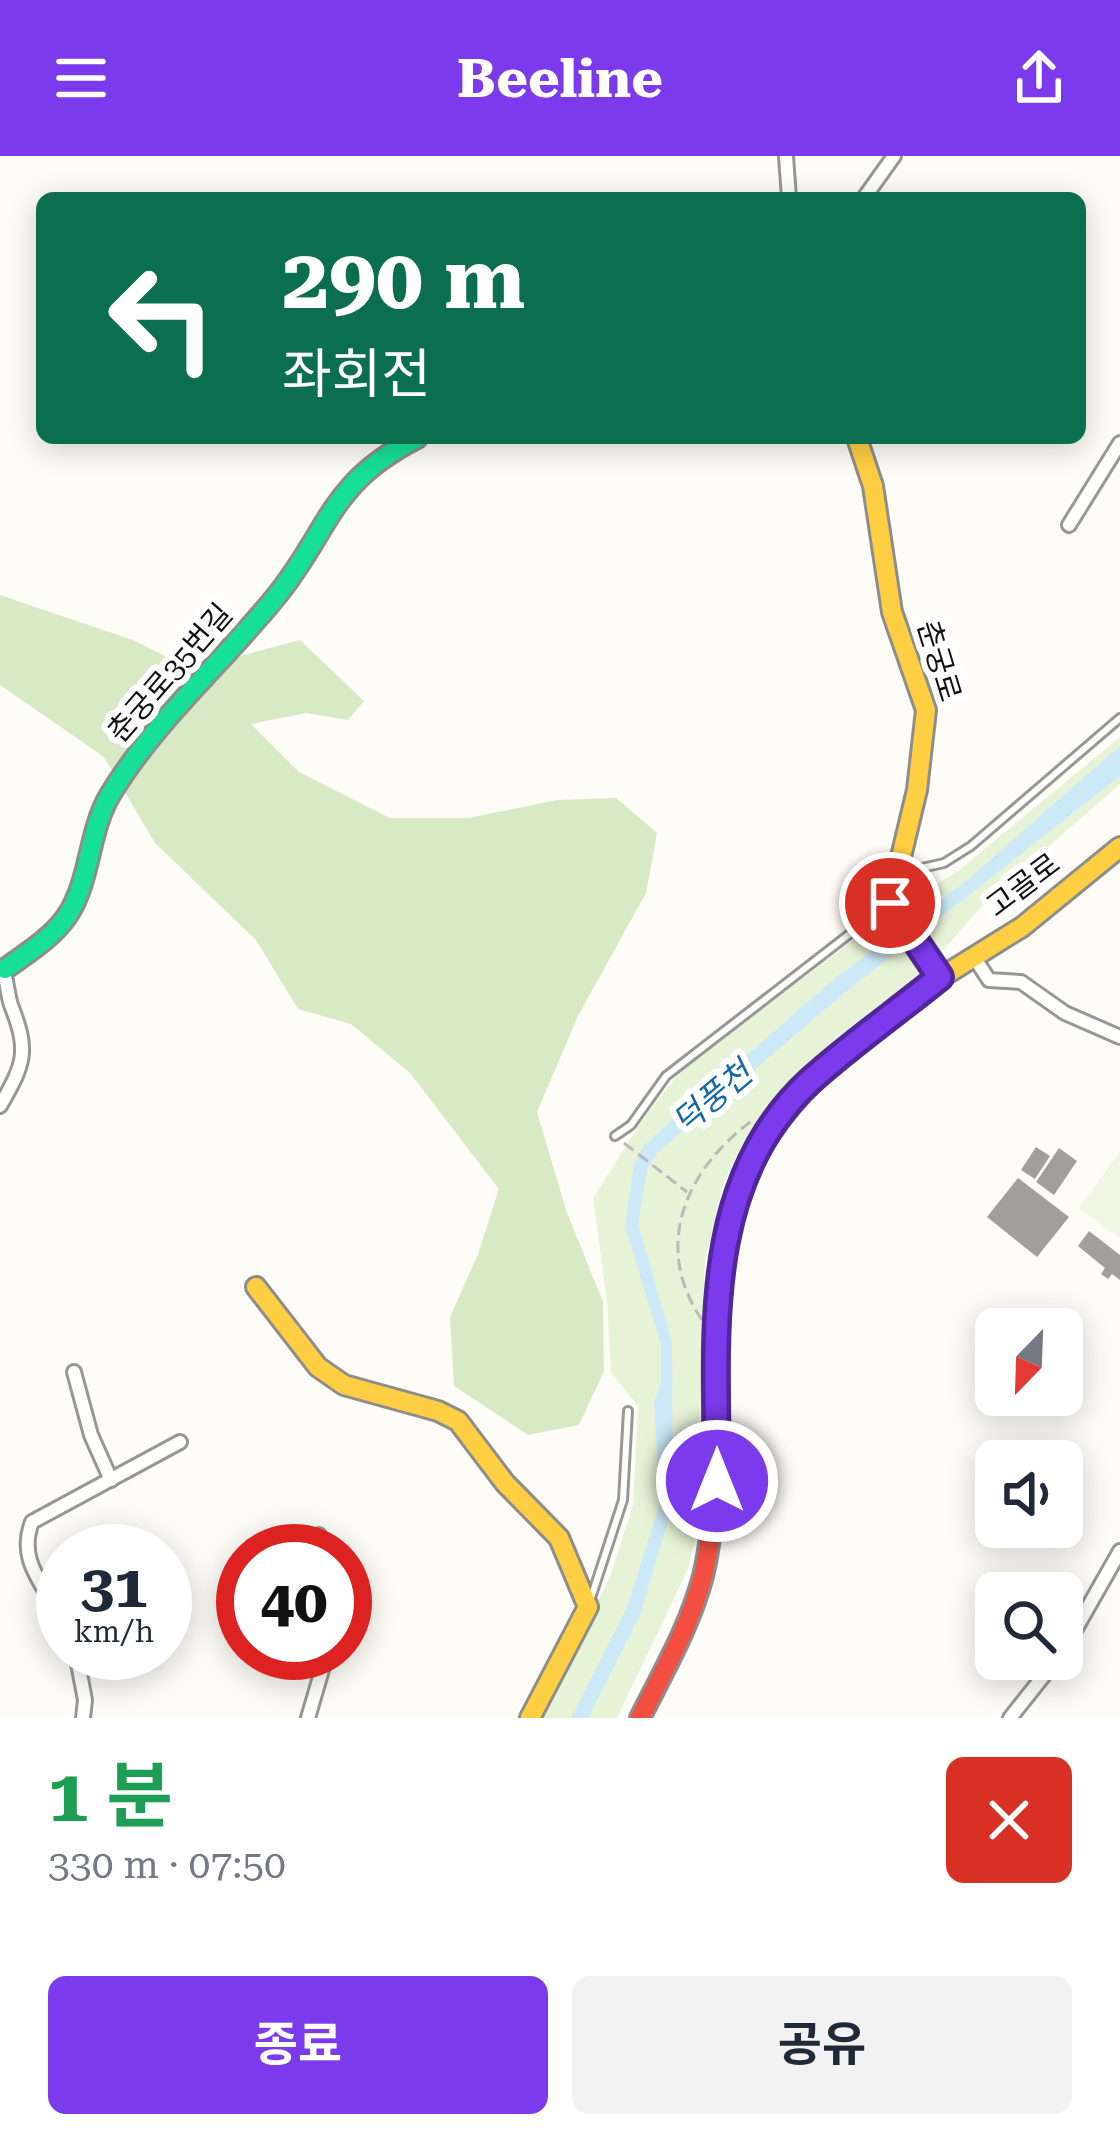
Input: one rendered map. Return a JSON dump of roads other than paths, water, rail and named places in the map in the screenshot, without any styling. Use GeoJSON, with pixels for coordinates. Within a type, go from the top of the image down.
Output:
{"type":"FeatureCollection","features":[{"type":"Feature","properties":{"kind":"street"},"geometry":{"type":"LineString","coordinates":[[785,156],[788,192]]}},
{"type":"Feature","properties":{"kind":"street"},"geometry":{"type":"LineString","coordinates":[[868,192],[893,156]]}},
{"type":"Feature","properties":{"kind":"street"},"geometry":{"type":"LineString","coordinates":[[1069,525],[1120,443]]}},
{"type":"Feature","properties":{"kind":"street","name":"춘궁로35번길"},"geometry":{"type":"LineString","coordinates":[[2,968],[51,934],[71,910],[88,842],[107,799],[136,755],[273,601],[298,568],[333,505],[356,479],[408,444]]}},
{"type":"Feature","properties":{"kind":"street","name":"춘궁로"},"geometry":{"type":"LineString","coordinates":[[859,444],[874,482],[897,632],[925,697],[920,762],[890,903]]}},
{"type":"Feature","properties":{"kind":"street","name":"고골로"},"geometry":{"type":"LineString","coordinates":[[640,1718],[685,1627],[703,1576],[712,1530],[721,1258],[743,1176],[764,1138],[808,1083],[940,977],[1022,927],[1120,847]]}},
{"type":"Feature","properties":{"kind":"street"},"geometry":{"type":"LineString","coordinates":[[890,903],[940,977]]}},
{"type":"Feature","properties":{"kind":"street"},"geometry":{"type":"LineString","coordinates":[[974,957],[989,980],[1021,982],[1065,1013],[1120,1037]]}},
{"type":"Feature","properties":{"kind":"street"},"geometry":{"type":"LineString","coordinates":[[0,1106],[25,1051],[2,968]]}},
{"type":"Feature","properties":{"kind":"street"},"geometry":{"type":"LineString","coordinates":[[256,1287],[304,1351],[344,1385],[458,1421],[506,1483],[559,1538],[588,1607],[530,1718]]}},
{"type":"Feature","properties":{"kind":"street"},"geometry":{"type":"LineString","coordinates":[[74,1372],[91,1436],[111,1480]]}},
{"type":"Feature","properties":{"kind":"street"},"geometry":{"type":"LineString","coordinates":[[36,1574],[25,1541],[32,1522],[180,1442]]}},
{"type":"Feature","properties":{"kind":"street"},"geometry":{"type":"LineString","coordinates":[[1083,1616],[1120,1551]]}},
{"type":"Feature","properties":{"kind":"street"},"geometry":{"type":"LineString","coordinates":[[82,1680],[83,1718]]}},
{"type":"Feature","properties":{"kind":"street"},"geometry":{"type":"LineString","coordinates":[[308,1718],[319,1680]]}},
{"type":"Feature","properties":{"kind":"street"},"geometry":{"type":"LineString","coordinates":[[1010,1718],[1041,1680]]}},
{"type":"Feature","properties":{"kind":"lane"},"geometry":{"type":"LineString","coordinates":[[897,873],[944,863],[971,846],[1120,718]]}},
{"type":"Feature","properties":{"kind":"lane"},"geometry":{"type":"LineString","coordinates":[[615,1136],[631,1125],[666,1076],[890,903]]}},
{"type":"Feature","properties":{"kind":"lane"},"geometry":{"type":"LineString","coordinates":[[588,1607],[623,1500],[628,1411]]}},
{"type":"Feature","properties":{"kind":"water","name":"덕풍천"},"geometry":{"type":"Polygon","coordinates":[[[1120,746],[1120,776],[843,994],[657,1153],[647,1169],[638,1223],[672,1342],[673,1505],[640,1615],[588,1718],[571,1718],[627,1607],[660,1503],[654,1403],[661,1382],[661,1345],[625,1226],[634,1165],[644,1145],[834,979],[965,882],[1120,746]]]}}]}
